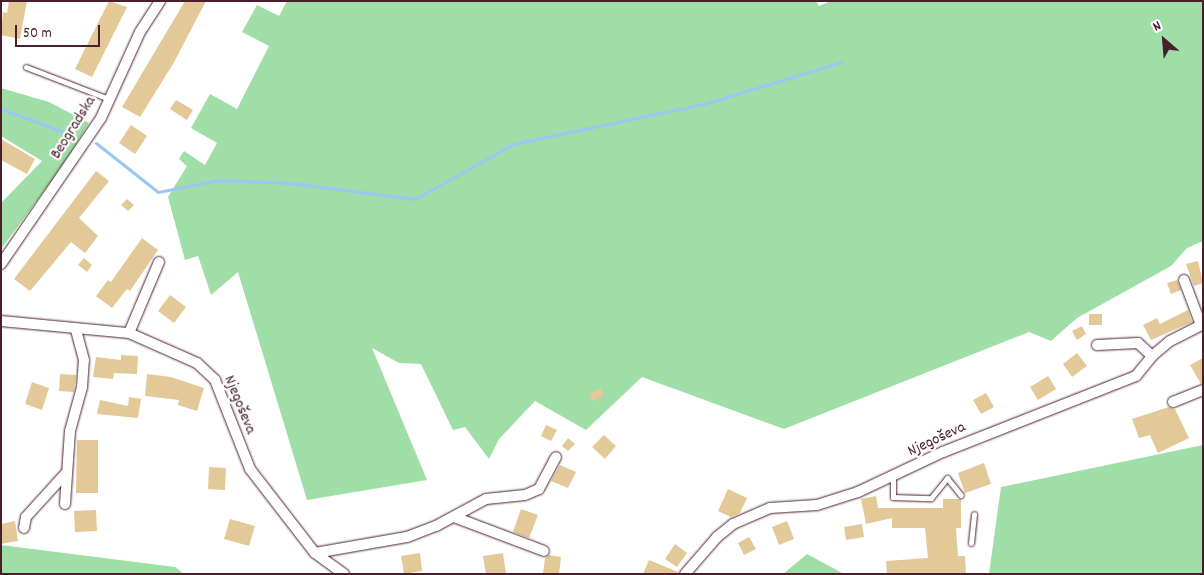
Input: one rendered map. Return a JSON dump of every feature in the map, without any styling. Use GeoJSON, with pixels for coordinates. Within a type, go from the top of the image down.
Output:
{"type":"FeatureCollection","features":[{"type":"Feature","properties":{"kind":"street","name":"Beogradska"},"geometry":{"type":"LineString","coordinates":[[1,264],[101,118],[140,32],[160,1]]}},
{"type":"Feature","properties":{"kind":"street"},"geometry":{"type":"LineString","coordinates":[[129,333],[159,262]]}},
{"type":"Feature","properties":{"kind":"street"},"geometry":{"type":"LineString","coordinates":[[1184,280],[1202,325]]}},
{"type":"Feature","properties":{"kind":"street","name":"Njegoševa"},"geometry":{"type":"LineString","coordinates":[[1,321],[76,330],[129,333],[197,363],[215,380],[250,470],[315,553],[344,574]]}},
{"type":"Feature","properties":{"kind":"street","name":"Njegoševa"},"geometry":{"type":"LineString","coordinates":[[685,574],[717,537],[733,524],[770,508],[817,505],[893,478],[943,452],[1136,376],[1152,356],[1170,341],[1202,325]]}},
{"type":"Feature","properties":{"kind":"street"},"geometry":{"type":"LineString","coordinates":[[65,504],[70,431],[82,387],[84,360],[76,330]]}},
{"type":"Feature","properties":{"kind":"street"},"geometry":{"type":"LineString","coordinates":[[1096,345],[1138,343],[1152,356]]}},
{"type":"Feature","properties":{"kind":"street"},"geometry":{"type":"LineString","coordinates":[[1173,402],[1203,390]]}},
{"type":"Feature","properties":{"kind":"street"},"geometry":{"type":"LineString","coordinates":[[315,553],[407,537],[454,517],[486,499],[526,495],[539,489],[556,457]]}},
{"type":"Feature","properties":{"kind":"street"},"geometry":{"type":"LineString","coordinates":[[24,528],[26,517],[67,472]]}},
{"type":"Feature","properties":{"kind":"street"},"geometry":{"type":"LineString","coordinates":[[454,517],[544,551]]}},
{"type":"Feature","properties":{"kind":"lane"},"geometry":{"type":"LineString","coordinates":[[26,67],[109,99]]}},
{"type":"Feature","properties":{"kind":"lane"},"geometry":{"type":"LineString","coordinates":[[893,478],[893,497],[931,498],[947,478],[962,495]]}},
{"type":"Feature","properties":{"kind":"lane"},"geometry":{"type":"LineString","coordinates":[[971,543],[974,514]]}},
{"type":"Feature","properties":{"kind":"green space"},"geometry":{"type":"Polygon","coordinates":[[[287,1],[816,1],[819,6],[831,1],[1203,1],[1203,241],[1187,248],[1171,266],[1077,318],[1051,341],[1029,332],[784,429],[642,377],[586,430],[535,401],[499,439],[489,459],[465,427],[453,430],[421,364],[399,363],[372,348],[427,480],[307,500],[238,272],[211,295],[198,256],[185,260],[168,197],[187,166],[179,159],[184,151],[205,165],[217,143],[191,128],[210,94],[237,109],[269,46],[242,32],[257,5],[279,16],[287,1]]]}},
{"type":"Feature","properties":{"kind":"green space"},"geometry":{"type":"Polygon","coordinates":[[[1,88],[49,102],[89,123],[64,164],[1,249],[1,203],[42,161],[1,136],[1,88]]]}},
{"type":"Feature","properties":{"kind":"green space"},"geometry":{"type":"Polygon","coordinates":[[[1203,445],[1203,574],[989,574],[1001,487],[1203,445]]]}},
{"type":"Feature","properties":{"kind":"green space"},"geometry":{"type":"Polygon","coordinates":[[[1,545],[175,567],[184,574],[1,574],[1,545]]]}},
{"type":"Feature","properties":{"kind":"green space"},"geometry":{"type":"Polygon","coordinates":[[[807,554],[844,574],[783,574],[807,554]]]}},
{"type":"Feature","properties":{"kind":"building"},"geometry":{"type":"Polygon","coordinates":[[[9,1],[27,1],[20,39],[1,35],[3,12],[7,13],[9,1]]]}},
{"type":"Feature","properties":{"kind":"building"},"geometry":{"type":"Polygon","coordinates":[[[109,1],[127,7],[92,77],[75,69],[109,1]]]}},
{"type":"Feature","properties":{"kind":"building"},"geometry":{"type":"Polygon","coordinates":[[[185,1],[206,1],[173,64],[140,117],[122,107],[185,1]]]}},
{"type":"Feature","properties":{"kind":"building"},"geometry":{"type":"Polygon","coordinates":[[[176,100],[193,110],[187,120],[170,109],[176,100]]]}},
{"type":"Feature","properties":{"kind":"building"},"geometry":{"type":"Polygon","coordinates":[[[131,125],[147,136],[135,154],[119,143],[131,125]]]}},
{"type":"Feature","properties":{"kind":"building"},"geometry":{"type":"Polygon","coordinates":[[[1,139],[35,159],[27,174],[1,160],[1,139]]]}},
{"type":"Feature","properties":{"kind":"building"},"geometry":{"type":"Polygon","coordinates":[[[96,171],[109,181],[79,218],[98,236],[85,253],[71,242],[30,291],[14,279],[96,171]]]}},
{"type":"Feature","properties":{"kind":"building"},"geometry":{"type":"Polygon","coordinates":[[[127,199],[134,205],[128,211],[121,205],[127,199]]]}},
{"type":"Feature","properties":{"kind":"building"},"geometry":{"type":"Polygon","coordinates":[[[142,238],[158,250],[130,291],[127,289],[112,308],[96,296],[108,280],[111,282],[142,238]]]}},
{"type":"Feature","properties":{"kind":"building"},"geometry":{"type":"Polygon","coordinates":[[[84,258],[92,265],[87,272],[78,265],[84,258]]]}},
{"type":"Feature","properties":{"kind":"building"},"geometry":{"type":"Polygon","coordinates":[[[1198,261],[1203,283],[1194,286],[1186,264],[1198,261]]]}},
{"type":"Feature","properties":{"kind":"building"},"geometry":{"type":"Polygon","coordinates":[[[1177,280],[1181,290],[1171,294],[1167,283],[1177,280]]]}},
{"type":"Feature","properties":{"kind":"building"},"geometry":{"type":"Polygon","coordinates":[[[170,295],[186,307],[174,323],[158,311],[170,295]]]}},
{"type":"Feature","properties":{"kind":"building"},"geometry":{"type":"Polygon","coordinates":[[[1188,310],[1192,322],[1151,340],[1143,325],[1157,318],[1160,324],[1188,310]]]}},
{"type":"Feature","properties":{"kind":"building"},"geometry":{"type":"Polygon","coordinates":[[[1089,314],[1102,314],[1102,325],[1089,325],[1089,314]]]}},
{"type":"Feature","properties":{"kind":"building"},"geometry":{"type":"Polygon","coordinates":[[[1082,326],[1086,334],[1077,340],[1072,331],[1082,326]]]}},
{"type":"Feature","properties":{"kind":"building"},"geometry":{"type":"Polygon","coordinates":[[[1077,353],[1087,366],[1072,377],[1063,364],[1077,353]]]}},
{"type":"Feature","properties":{"kind":"building"},"geometry":{"type":"Polygon","coordinates":[[[121,355],[138,356],[137,374],[114,373],[113,379],[93,377],[96,357],[121,360],[121,355]]]}},
{"type":"Feature","properties":{"kind":"building"},"geometry":{"type":"Polygon","coordinates":[[[1203,358],[1203,383],[1201,384],[1190,365],[1203,358]]]}},
{"type":"Feature","properties":{"kind":"building"},"geometry":{"type":"Polygon","coordinates":[[[60,374],[76,375],[74,392],[59,391],[60,374]]]}},
{"type":"Feature","properties":{"kind":"building"},"geometry":{"type":"Polygon","coordinates":[[[147,374],[171,377],[204,388],[197,411],[178,405],[179,400],[145,396],[147,374]]]}},
{"type":"Feature","properties":{"kind":"building"},"geometry":{"type":"Polygon","coordinates":[[[1048,376],[1056,389],[1038,400],[1030,387],[1048,376]]]}},
{"type":"Feature","properties":{"kind":"building"},"geometry":{"type":"Polygon","coordinates":[[[32,382],[49,388],[42,410],[25,404],[32,382]]]}},
{"type":"Feature","properties":{"kind":"building"},"geometry":{"type":"Polygon","coordinates":[[[601,388],[604,396],[592,401],[589,393],[601,388]]]}},
{"type":"Feature","properties":{"kind":"building"},"geometry":{"type":"Polygon","coordinates":[[[986,393],[994,407],[981,414],[973,400],[986,393]]]}},
{"type":"Feature","properties":{"kind":"building"},"geometry":{"type":"Polygon","coordinates":[[[129,397],[141,399],[138,418],[97,414],[100,400],[128,406],[129,397]]]}},
{"type":"Feature","properties":{"kind":"building"},"geometry":{"type":"Polygon","coordinates":[[[1169,407],[1175,409],[1189,438],[1158,453],[1150,435],[1139,438],[1132,419],[1169,407]]]}},
{"type":"Feature","properties":{"kind":"building"},"geometry":{"type":"Polygon","coordinates":[[[546,425],[557,430],[551,441],[541,436],[546,425]]]}},
{"type":"Feature","properties":{"kind":"building"},"geometry":{"type":"Polygon","coordinates":[[[604,435],[616,446],[605,459],[592,447],[604,435]]]}},
{"type":"Feature","properties":{"kind":"building"},"geometry":{"type":"Polygon","coordinates":[[[568,438],[575,444],[568,451],[562,446],[568,438]]]}},
{"type":"Feature","properties":{"kind":"building"},"geometry":{"type":"Polygon","coordinates":[[[77,440],[98,440],[98,493],[76,493],[77,440]]]}},
{"type":"Feature","properties":{"kind":"building"},"geometry":{"type":"Polygon","coordinates":[[[984,463],[991,484],[965,493],[958,473],[984,463]]]}},
{"type":"Feature","properties":{"kind":"building"},"geometry":{"type":"Polygon","coordinates":[[[560,465],[576,472],[568,488],[551,481],[560,465]]]}},
{"type":"Feature","properties":{"kind":"building"},"geometry":{"type":"Polygon","coordinates":[[[209,467],[226,468],[225,490],[208,489],[209,467]]]}},
{"type":"Feature","properties":{"kind":"building"},"geometry":{"type":"Polygon","coordinates":[[[728,489],[747,498],[740,513],[731,517],[718,511],[728,489]]]}},
{"type":"Feature","properties":{"kind":"building"},"geometry":{"type":"Polygon","coordinates":[[[876,496],[878,508],[943,508],[943,499],[961,499],[961,528],[956,528],[958,556],[965,556],[966,574],[887,574],[886,561],[928,558],[925,528],[892,528],[892,518],[866,524],[861,499],[876,496]]]}},
{"type":"Feature","properties":{"kind":"building"},"geometry":{"type":"Polygon","coordinates":[[[521,509],[538,515],[529,538],[513,532],[521,509]]]}},
{"type":"Feature","properties":{"kind":"building"},"geometry":{"type":"Polygon","coordinates":[[[96,510],[97,531],[75,532],[74,511],[96,510]]]}},
{"type":"Feature","properties":{"kind":"building"},"geometry":{"type":"Polygon","coordinates":[[[230,519],[255,526],[249,546],[224,539],[230,519]]]}},
{"type":"Feature","properties":{"kind":"building"},"geometry":{"type":"Polygon","coordinates":[[[15,521],[18,541],[1,544],[1,524],[15,521]]]}},
{"type":"Feature","properties":{"kind":"building"},"geometry":{"type":"Polygon","coordinates":[[[787,521],[794,539],[779,545],[772,527],[787,521]]]}},
{"type":"Feature","properties":{"kind":"building"},"geometry":{"type":"Polygon","coordinates":[[[862,524],[864,537],[846,540],[844,527],[862,524]]]}},
{"type":"Feature","properties":{"kind":"building"},"geometry":{"type":"Polygon","coordinates":[[[749,537],[756,549],[744,555],[738,543],[749,537]]]}},
{"type":"Feature","properties":{"kind":"building"},"geometry":{"type":"Polygon","coordinates":[[[675,544],[687,553],[677,567],[665,559],[675,544]]]}},
{"type":"Feature","properties":{"kind":"building"},"geometry":{"type":"Polygon","coordinates":[[[420,553],[422,571],[404,574],[401,556],[420,553]]]}},
{"type":"Feature","properties":{"kind":"building"},"geometry":{"type":"Polygon","coordinates":[[[503,553],[506,574],[486,574],[483,556],[503,553]]]}},
{"type":"Feature","properties":{"kind":"building"},"geometry":{"type":"Polygon","coordinates":[[[549,555],[561,557],[559,574],[543,574],[545,558],[549,555]]]}},
{"type":"Feature","properties":{"kind":"building"},"geometry":{"type":"Polygon","coordinates":[[[649,560],[678,572],[678,574],[643,574],[649,560]]]}},
{"type":"Feature","properties":{"kind":"waterway"},"geometry":{"type":"LineString","coordinates":[[96,143],[158,192],[219,180],[290,183],[415,199],[513,144],[707,103],[841,62]]}},
{"type":"Feature","properties":{"kind":"waterway"},"geometry":{"type":"LineString","coordinates":[[1,109],[70,134]]}}]}
